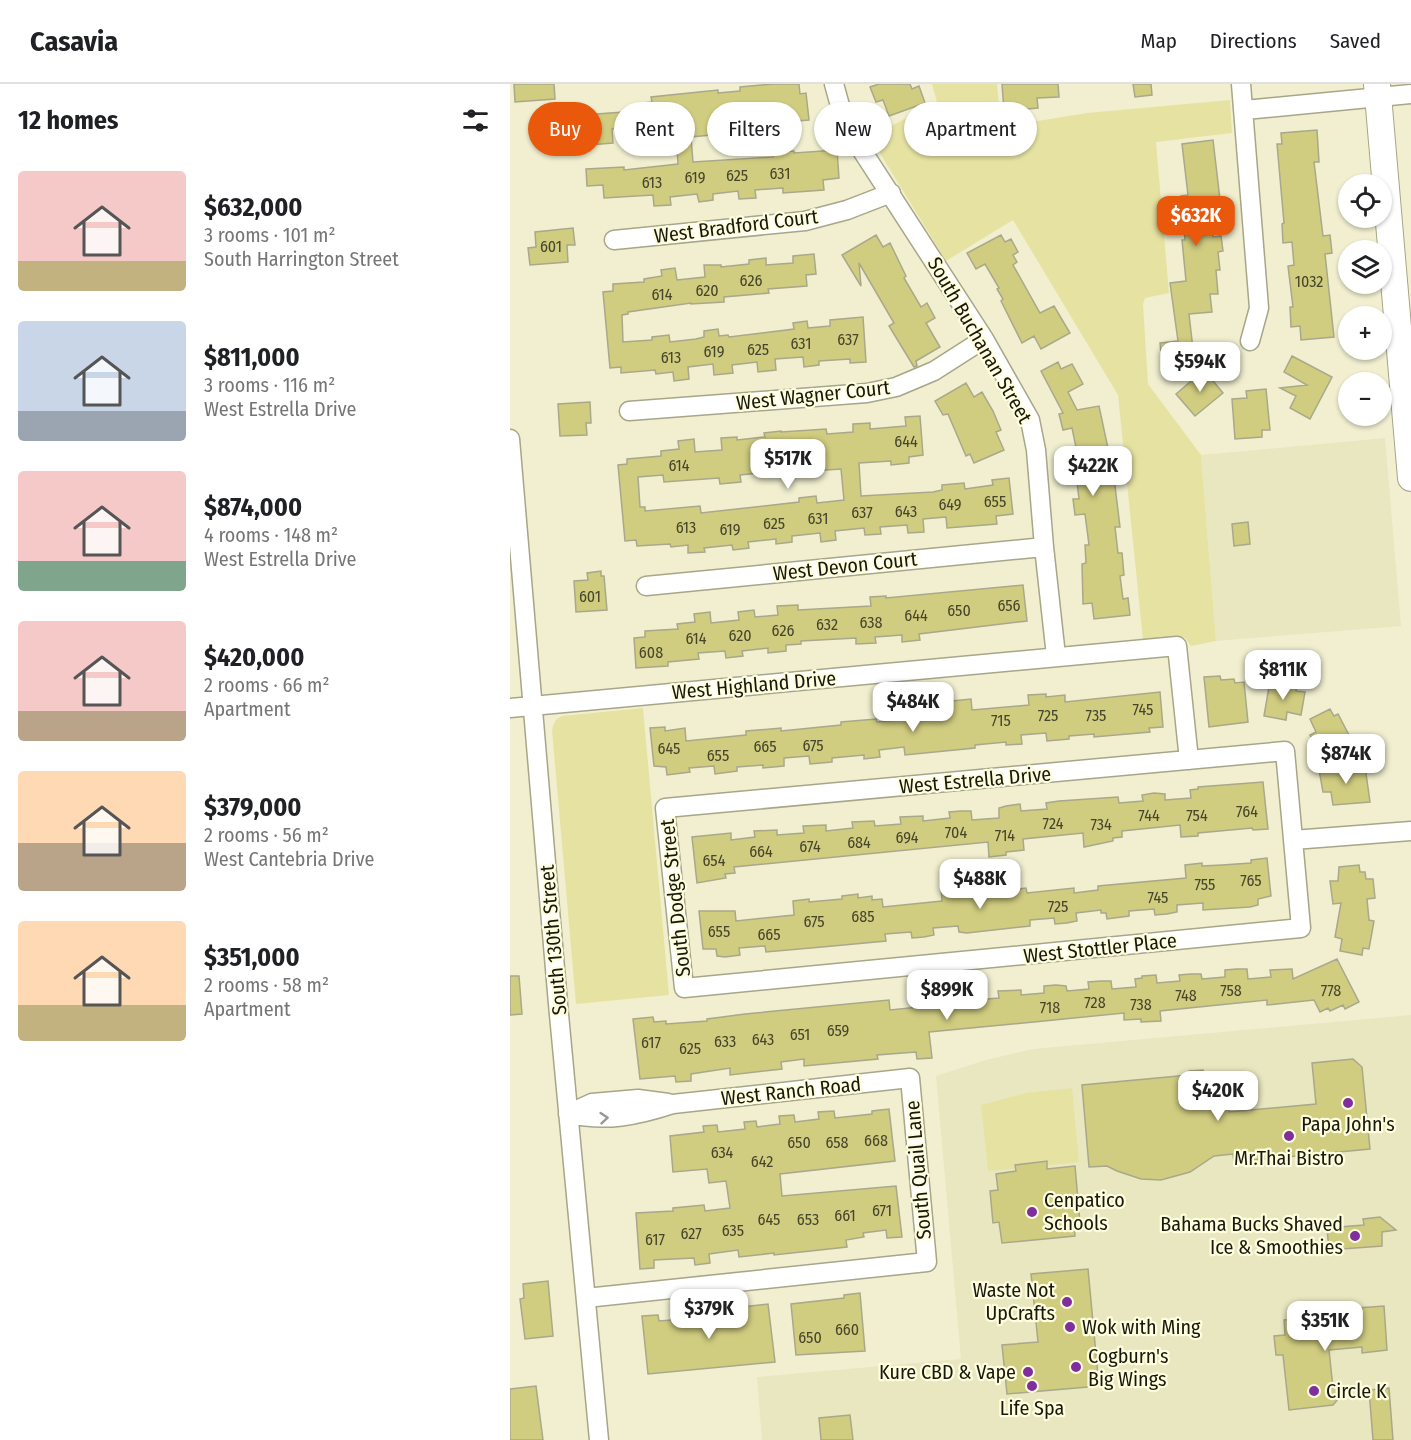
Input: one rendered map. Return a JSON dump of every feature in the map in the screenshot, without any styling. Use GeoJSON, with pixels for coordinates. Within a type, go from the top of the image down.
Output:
{"type":"FeatureCollection","features":[{"type":"Feature","properties":{"kind":"main road"},"geometry":{"type":"LineString","coordinates":[[1377,90],[1411,478]]}},
{"type":"Feature","properties":{"kind":"street","name":"South Buchanan Street"},"geometry":{"type":"LineString","coordinates":[[834,84],[842,113],[861,149],[984,339],[1030,420],[1036,450],[1056,656]]}},
{"type":"Feature","properties":{"kind":"street"},"geometry":{"type":"LineString","coordinates":[[1241,84],[1245,110],[1258,308],[1250,341]]}},
{"type":"Feature","properties":{"kind":"street"},"geometry":{"type":"LineString","coordinates":[[1245,110],[1377,90],[1411,94]]}},
{"type":"Feature","properties":{"kind":"street","name":"West Bradford Court"},"geometry":{"type":"LineString","coordinates":[[614,240],[805,221],[847,210],[891,193]]}},
{"type":"Feature","properties":{"kind":"street","name":"West Wagner Court"},"geometry":{"type":"LineString","coordinates":[[629,411],[867,393],[896,387],[934,370],[984,339]]}},
{"type":"Feature","properties":{"kind":"street","name":"South 130th Street"},"geometry":{"type":"LineString","coordinates":[[510,439],[568,1114],[599,1440]]}},
{"type":"Feature","properties":{"kind":"street","name":"West Devon Court"},"geometry":{"type":"LineString","coordinates":[[646,586],[1044,547]]}},
{"type":"Feature","properties":{"kind":"street","name":"West Highland Drive"},"geometry":{"type":"LineString","coordinates":[[510,708],[1177,646],[1189,760]]}},
{"type":"Feature","properties":{"kind":"street","name":"West Estrella Drive"},"geometry":{"type":"LineString","coordinates":[[665,808],[1285,752],[1293,840]]}},
{"type":"Feature","properties":{"kind":"street","name":"South Dodge Street"},"geometry":{"type":"LineString","coordinates":[[665,808],[684,988]]}},
{"type":"Feature","properties":{"kind":"street"},"geometry":{"type":"LineString","coordinates":[[1293,840],[1411,831]]}},
{"type":"Feature","properties":{"kind":"street","name":"West Stottler Place"},"geometry":{"type":"LineString","coordinates":[[684,988],[1301,928],[1293,840]]}},
{"type":"Feature","properties":{"kind":"street","name":"West Ranch Road"},"geometry":{"type":"LineString","coordinates":[[568,1114],[591,1119],[640,1115],[673,1104],[910,1078]]}},
{"type":"Feature","properties":{"kind":"street","name":"South Quail Lane"},"geometry":{"type":"LineString","coordinates":[[586,1298],[927,1262],[910,1078]]}},
{"type":"Feature","properties":{"kind":"shaded area"},"geometry":{"type":"Polygon","coordinates":[[[932,84],[997,84],[999,102],[937,102],[932,84]]]}},
{"type":"Feature","properties":{"kind":"shaded area"},"geometry":{"type":"Polygon","coordinates":[[[1230,100],[1232,133],[1156,142],[1169,293],[1145,298],[1143,304],[1148,384],[1201,455],[1216,641],[1191,646],[1185,638],[1178,636],[1143,640],[1118,395],[1013,220],[946,261],[882,156],[892,156],[892,126],[904,119],[904,156],[1037,156],[1037,121],[1087,113],[1230,100]]]}},
{"type":"Feature","properties":{"kind":"shaded area"},"geometry":{"type":"Polygon","coordinates":[[[1385,438],[1401,626],[1216,641],[1201,455],[1385,438]]]}},
{"type":"Feature","properties":{"kind":"shaded area"},"geometry":{"type":"Polygon","coordinates":[[[643,708],[669,995],[576,1004],[552,730],[555,722],[562,716],[643,708]]]}},
{"type":"Feature","properties":{"kind":"shaded area"},"geometry":{"type":"Polygon","coordinates":[[[1411,1015],[1411,1440],[762,1440],[757,1377],[961,1359],[936,1076],[986,1060],[1033,1049],[1411,1015]]]}},
{"type":"Feature","properties":{"kind":"shaded area"},"geometry":{"type":"Polygon","coordinates":[[[1072,1088],[1079,1162],[1048,1165],[1047,1160],[1014,1164],[1014,1169],[988,1171],[981,1105],[1026,1093],[1072,1088]]]}},
{"type":"Feature","properties":{"kind":"building"},"geometry":{"type":"Polygon","coordinates":[[[514,84],[554,84],[555,99],[515,102],[514,84]]]}},
{"type":"Feature","properties":{"kind":"building"},"geometry":{"type":"Polygon","coordinates":[[[799,84],[800,94],[806,93],[809,120],[802,121],[802,102],[707,102],[707,135],[695,137],[695,102],[652,102],[651,97],[718,90],[718,93],[740,91],[740,87],[799,84]]]}},
{"type":"Feature","properties":{"kind":"building"},"geometry":{"type":"Polygon","coordinates":[[[879,84],[910,84],[912,89],[919,86],[925,102],[904,102],[904,111],[892,115],[892,102],[883,100],[876,102],[870,87],[879,84]]]}},
{"type":"Feature","properties":{"kind":"building"},"geometry":{"type":"Polygon","coordinates":[[[1002,84],[1058,84],[1059,97],[1037,98],[1038,108],[1037,102],[1003,102],[1002,84]]]}},
{"type":"Feature","properties":{"kind":"building"},"geometry":{"type":"Polygon","coordinates":[[[1133,84],[1151,84],[1152,95],[1135,97],[1133,84]]]}},
{"type":"Feature","properties":{"kind":"building"},"geometry":{"type":"Polygon","coordinates":[[[614,113],[613,143],[602,144],[602,114],[614,113]]]}},
{"type":"Feature","properties":{"kind":"building"},"geometry":{"type":"Polygon","coordinates":[[[1317,130],[1319,162],[1314,162],[1323,236],[1330,235],[1332,253],[1325,254],[1334,337],[1301,340],[1300,326],[1291,327],[1290,307],[1293,307],[1288,266],[1294,265],[1292,242],[1283,243],[1282,224],[1284,223],[1277,144],[1282,144],[1281,133],[1317,130]]]}},
{"type":"Feature","properties":{"kind":"building"},"geometry":{"type":"Polygon","coordinates":[[[1213,140],[1221,208],[1210,209],[1213,237],[1221,236],[1223,251],[1218,252],[1220,270],[1216,270],[1218,294],[1210,294],[1212,312],[1189,314],[1194,358],[1162,362],[1160,343],[1178,341],[1170,283],[1186,281],[1181,196],[1188,195],[1182,144],[1213,140]]]}},
{"type":"Feature","properties":{"kind":"building"},"geometry":{"type":"Polygon","coordinates":[[[802,152],[814,152],[814,156],[837,156],[839,178],[823,180],[824,190],[783,193],[783,188],[755,190],[756,198],[739,199],[738,191],[713,194],[713,200],[699,202],[697,194],[670,197],[671,205],[654,206],[653,195],[604,198],[603,185],[587,186],[586,169],[624,167],[624,170],[678,164],[677,156],[693,156],[693,162],[802,156],[802,152]]]}},
{"type":"Feature","properties":{"kind":"building"},"geometry":{"type":"Polygon","coordinates":[[[573,228],[575,245],[567,245],[568,262],[530,265],[528,248],[536,247],[535,232],[573,228]]]}},
{"type":"Feature","properties":{"kind":"building"},"geometry":{"type":"Polygon","coordinates":[[[876,235],[883,247],[890,243],[906,276],[904,278],[921,307],[927,303],[935,318],[926,323],[940,347],[916,361],[917,366],[914,367],[889,326],[894,323],[859,263],[861,286],[842,255],[876,235]]]}},
{"type":"Feature","properties":{"kind":"building"},"geometry":{"type":"Polygon","coordinates":[[[1001,235],[1005,242],[1011,239],[1018,252],[1013,255],[1017,262],[1013,265],[1040,313],[1054,306],[1070,333],[1041,349],[1034,336],[1022,343],[1001,301],[1003,299],[997,289],[999,288],[985,264],[976,269],[967,253],[1001,235]]]}},
{"type":"Feature","properties":{"kind":"building"},"geometry":{"type":"Polygon","coordinates":[[[814,254],[816,274],[806,275],[807,286],[768,289],[769,293],[724,297],[724,302],[691,303],[628,312],[622,315],[623,342],[652,340],[652,337],[669,335],[670,342],[696,339],[704,337],[704,331],[718,329],[719,336],[728,335],[729,337],[794,329],[793,323],[807,321],[808,328],[830,326],[830,320],[863,317],[866,362],[850,363],[850,359],[819,361],[819,365],[804,367],[803,357],[775,359],[776,370],[758,372],[757,362],[732,365],[733,373],[714,375],[713,364],[688,367],[689,379],[674,381],[673,372],[656,374],[655,370],[621,373],[621,367],[610,368],[603,292],[613,291],[613,284],[644,282],[644,279],[662,276],[661,270],[675,268],[677,280],[705,277],[704,265],[721,265],[721,267],[749,264],[749,260],[766,258],[766,265],[793,263],[793,256],[814,254]]]}},
{"type":"Feature","properties":{"kind":"building"},"geometry":{"type":"Polygon","coordinates":[[[1292,356],[1332,377],[1310,419],[1290,408],[1296,396],[1280,388],[1307,385],[1284,372],[1292,356]]]}},
{"type":"Feature","properties":{"kind":"building"},"geometry":{"type":"Polygon","coordinates":[[[1058,362],[1061,369],[1072,364],[1083,384],[1068,392],[1077,410],[1099,406],[1109,453],[1111,453],[1120,527],[1115,527],[1118,553],[1122,553],[1124,575],[1120,576],[1123,599],[1128,598],[1130,615],[1094,619],[1092,603],[1083,604],[1082,564],[1086,563],[1085,545],[1089,545],[1085,514],[1075,515],[1073,499],[1079,499],[1074,457],[1078,457],[1072,428],[1063,430],[1059,414],[1063,413],[1041,371],[1058,362]]]}},
{"type":"Feature","properties":{"kind":"building"},"geometry":{"type":"Polygon","coordinates":[[[1204,370],[1223,393],[1195,416],[1176,394],[1204,370]]]}},
{"type":"Feature","properties":{"kind":"building"},"geometry":{"type":"Polygon","coordinates":[[[966,383],[974,397],[982,392],[993,411],[1001,430],[996,432],[1004,450],[974,463],[970,454],[966,456],[948,414],[943,415],[935,401],[966,383]]]}},
{"type":"Feature","properties":{"kind":"building"},"geometry":{"type":"Polygon","coordinates":[[[1266,389],[1270,430],[1262,430],[1262,437],[1235,439],[1232,399],[1247,398],[1246,391],[1266,389]]]}},
{"type":"Feature","properties":{"kind":"building"},"geometry":{"type":"Polygon","coordinates":[[[590,402],[591,423],[586,423],[587,435],[560,436],[558,404],[590,402]]]}},
{"type":"Feature","properties":{"kind":"building"},"geometry":{"type":"Polygon","coordinates":[[[920,416],[923,455],[909,457],[909,463],[891,465],[891,461],[859,463],[861,496],[933,492],[942,490],[942,485],[964,483],[965,489],[993,485],[992,480],[1009,478],[1013,514],[996,516],[997,524],[947,528],[946,517],[923,519],[924,532],[908,533],[907,525],[880,527],[881,534],[865,535],[864,528],[835,531],[836,540],[821,542],[820,533],[792,536],[792,542],[776,544],[776,539],[748,542],[749,548],[733,550],[732,545],[704,548],[705,552],[688,553],[688,545],[637,546],[636,540],[625,541],[618,465],[627,464],[627,459],[661,456],[661,451],[679,449],[678,441],[694,439],[695,452],[722,450],[721,438],[737,437],[737,440],[765,437],[764,433],[781,431],[826,429],[827,434],[853,432],[853,424],[870,423],[870,429],[906,426],[905,417],[920,416]],[[797,469],[740,475],[741,482],[720,484],[719,478],[664,482],[663,475],[638,477],[640,507],[645,507],[645,511],[700,506],[701,513],[799,502],[799,498],[816,496],[817,503],[844,500],[841,469],[797,472],[797,469]]]}},
{"type":"Feature","properties":{"kind":"building"},"geometry":{"type":"Polygon","coordinates":[[[1248,522],[1250,544],[1234,546],[1232,524],[1248,522]]]}},
{"type":"Feature","properties":{"kind":"building"},"geometry":{"type":"Polygon","coordinates":[[[601,571],[601,576],[604,576],[607,610],[576,612],[574,581],[588,580],[587,573],[601,571]]]}},
{"type":"Feature","properties":{"kind":"building"},"geometry":{"type":"Polygon","coordinates":[[[1023,585],[1027,621],[919,634],[920,640],[902,642],[902,635],[875,637],[876,643],[856,644],[856,638],[801,641],[801,644],[786,645],[786,651],[768,653],[768,648],[742,651],[743,656],[726,658],[725,651],[698,653],[699,659],[668,662],[668,666],[636,668],[634,638],[645,637],[645,631],[678,629],[677,624],[695,622],[694,614],[710,612],[711,623],[739,620],[738,612],[754,610],[755,617],[778,615],[777,606],[798,605],[798,610],[871,606],[870,597],[886,596],[886,598],[1023,585]]]}},
{"type":"Feature","properties":{"kind":"building"},"geometry":{"type":"Polygon","coordinates":[[[1220,676],[1221,680],[1234,679],[1235,683],[1244,682],[1248,722],[1209,727],[1204,677],[1220,676]]]}},
{"type":"Feature","properties":{"kind":"building"},"geometry":{"type":"Polygon","coordinates":[[[1270,681],[1297,686],[1296,691],[1305,692],[1301,715],[1287,712],[1286,720],[1264,716],[1270,681]]]}},
{"type":"Feature","properties":{"kind":"building"},"geometry":{"type":"Polygon","coordinates":[[[1160,692],[1163,727],[1149,728],[1150,732],[1094,737],[1094,734],[1069,736],[1069,739],[1047,741],[1046,733],[1021,735],[1022,744],[1006,745],[1006,742],[975,745],[975,748],[905,755],[904,747],[879,750],[880,757],[864,759],[864,755],[832,758],[832,762],[810,764],[809,756],[784,758],[784,766],[737,767],[737,771],[715,774],[714,766],[689,768],[690,772],[667,775],[666,767],[654,766],[650,728],[665,727],[665,731],[685,728],[686,741],[746,735],[746,731],[781,728],[781,731],[841,725],[841,722],[876,719],[877,722],[933,717],[932,703],[971,699],[972,710],[1029,705],[1028,695],[1046,694],[1046,697],[1065,695],[1065,702],[1160,692]]]}},
{"type":"Feature","properties":{"kind":"building"},"geometry":{"type":"Polygon","coordinates":[[[1330,709],[1334,716],[1338,714],[1351,739],[1320,755],[1310,735],[1316,732],[1310,719],[1330,709]]]}},
{"type":"Feature","properties":{"kind":"building"},"geometry":{"type":"Polygon","coordinates":[[[1365,766],[1370,802],[1333,805],[1331,792],[1323,792],[1319,770],[1365,766]]]}},
{"type":"Feature","properties":{"kind":"building"},"geometry":{"type":"Polygon","coordinates":[[[1263,782],[1268,829],[1253,830],[1252,828],[1198,833],[1198,836],[1181,837],[1180,825],[1122,831],[1122,837],[1113,838],[1113,841],[1084,847],[1083,833],[1023,839],[1024,850],[1006,852],[1006,855],[989,857],[988,842],[734,867],[735,873],[725,874],[726,878],[697,883],[692,837],[731,833],[731,840],[755,837],[754,831],[777,830],[777,835],[804,833],[803,826],[826,825],[826,831],[853,828],[852,822],[874,821],[875,826],[901,824],[900,817],[923,816],[923,821],[950,818],[949,812],[961,811],[971,811],[972,820],[999,818],[999,808],[1020,804],[1021,811],[1047,809],[1046,803],[1059,801],[1118,797],[1119,803],[1143,801],[1142,795],[1154,793],[1165,794],[1165,800],[1191,798],[1190,790],[1198,789],[1198,787],[1263,782]]]}},
{"type":"Feature","properties":{"kind":"building"},"geometry":{"type":"Polygon","coordinates":[[[1267,858],[1271,896],[1258,899],[1258,905],[1250,907],[1203,910],[1203,903],[1177,905],[1177,912],[1167,914],[1155,915],[1154,909],[1129,911],[1129,916],[1107,919],[1106,913],[1101,913],[1101,910],[1076,913],[1077,921],[1067,923],[1055,924],[1054,918],[1030,920],[1030,926],[967,933],[959,932],[958,926],[933,928],[934,935],[924,937],[912,938],[911,932],[885,934],[886,941],[822,947],[766,952],[765,946],[739,948],[740,955],[725,957],[717,956],[716,949],[703,949],[699,911],[735,911],[736,921],[794,915],[793,901],[842,899],[842,896],[858,894],[858,898],[872,896],[872,900],[882,899],[883,907],[942,901],[941,888],[958,886],[958,889],[977,887],[979,905],[996,888],[1004,891],[1026,888],[1027,893],[1074,888],[1074,893],[1098,890],[1098,886],[1186,878],[1185,865],[1251,863],[1251,860],[1267,858]]]}},
{"type":"Feature","properties":{"kind":"building"},"geometry":{"type":"Polygon","coordinates":[[[1359,865],[1360,872],[1365,872],[1366,879],[1373,879],[1375,898],[1367,899],[1369,920],[1374,921],[1369,949],[1363,948],[1362,955],[1340,951],[1342,939],[1335,937],[1341,903],[1333,904],[1330,881],[1338,881],[1339,867],[1359,865]]]}},
{"type":"Feature","properties":{"kind":"building"},"geometry":{"type":"Polygon","coordinates":[[[1337,959],[1359,1002],[1345,1009],[1343,1005],[1330,1011],[1328,1008],[1320,1012],[1314,1000],[1267,1005],[1267,1000],[1160,1011],[1161,1021],[1124,1020],[1124,1013],[929,1032],[932,1058],[917,1059],[916,1052],[877,1055],[878,1059],[804,1066],[804,1059],[781,1062],[782,1069],[730,1075],[730,1068],[691,1074],[691,1081],[676,1082],[675,1076],[640,1079],[633,1019],[653,1017],[654,1022],[666,1021],[666,1024],[707,1021],[707,1019],[745,1014],[889,1000],[890,1010],[948,1004],[953,1002],[952,996],[975,995],[975,1000],[999,998],[998,991],[1021,990],[1021,995],[1044,993],[1044,986],[1056,985],[1066,986],[1067,991],[1089,989],[1088,982],[1101,981],[1111,981],[1112,989],[1136,987],[1135,979],[1142,978],[1142,976],[1156,975],[1157,983],[1180,981],[1179,975],[1201,974],[1202,979],[1225,977],[1225,970],[1237,969],[1247,969],[1248,979],[1271,977],[1270,970],[1292,969],[1293,979],[1337,959]]]}},
{"type":"Feature","properties":{"kind":"building"},"geometry":{"type":"Polygon","coordinates":[[[510,976],[519,976],[522,1014],[510,1015],[510,976]]]}},
{"type":"Feature","properties":{"kind":"building"},"geometry":{"type":"Polygon","coordinates":[[[1353,1059],[1362,1067],[1370,1149],[1234,1162],[1233,1154],[1214,1156],[1190,1172],[1161,1180],[1141,1179],[1107,1166],[1089,1167],[1082,1085],[1189,1075],[1189,1071],[1203,1070],[1204,1074],[1225,1072],[1229,1112],[1316,1104],[1312,1063],[1353,1059]]]}},
{"type":"Feature","properties":{"kind":"building"},"geometry":{"type":"Polygon","coordinates":[[[889,1109],[895,1161],[780,1174],[782,1196],[896,1186],[902,1237],[887,1238],[886,1230],[863,1233],[864,1237],[846,1240],[847,1247],[739,1257],[738,1250],[709,1254],[710,1263],[695,1265],[694,1258],[654,1260],[654,1268],[640,1269],[636,1213],[673,1211],[673,1208],[704,1205],[705,1211],[730,1208],[726,1181],[709,1183],[707,1169],[673,1172],[670,1136],[704,1132],[703,1126],[717,1125],[718,1132],[745,1129],[744,1122],[756,1121],[757,1127],[780,1124],[779,1116],[794,1115],[795,1122],[819,1119],[818,1112],[834,1111],[835,1118],[872,1114],[872,1111],[889,1109]]]}},
{"type":"Feature","properties":{"kind":"building"},"geometry":{"type":"Polygon","coordinates":[[[1047,1161],[1047,1169],[1075,1166],[1080,1223],[1074,1224],[1075,1236],[1002,1243],[999,1222],[993,1223],[990,1191],[998,1190],[996,1174],[1016,1171],[1015,1165],[1047,1161]]]}},
{"type":"Feature","properties":{"kind":"building","name":"Bahama Bucks Shaved Ice & Smoothies"},"geometry":{"type":"Polygon","coordinates":[[[1380,1217],[1396,1230],[1382,1232],[1382,1246],[1329,1250],[1327,1228],[1364,1225],[1363,1219],[1380,1217]]]}},
{"type":"Feature","properties":{"kind":"building"},"geometry":{"type":"Polygon","coordinates":[[[1088,1269],[1099,1386],[1007,1394],[1002,1345],[1038,1342],[1031,1274],[1088,1269]]]}},
{"type":"Feature","properties":{"kind":"building"},"geometry":{"type":"Polygon","coordinates":[[[548,1281],[553,1336],[525,1339],[520,1299],[524,1298],[523,1284],[548,1281]]]}},
{"type":"Feature","properties":{"kind":"building"},"geometry":{"type":"Polygon","coordinates":[[[860,1293],[865,1351],[796,1355],[791,1304],[844,1298],[844,1295],[860,1293]]]}},
{"type":"Feature","properties":{"kind":"building"},"geometry":{"type":"Polygon","coordinates":[[[768,1304],[775,1362],[648,1374],[642,1316],[658,1315],[659,1321],[696,1318],[696,1312],[768,1304]]]}},
{"type":"Feature","properties":{"kind":"building"},"geometry":{"type":"Polygon","coordinates":[[[1384,1306],[1387,1350],[1362,1353],[1362,1347],[1329,1350],[1333,1388],[1349,1386],[1333,1405],[1289,1410],[1283,1355],[1276,1355],[1274,1336],[1285,1335],[1284,1320],[1358,1313],[1357,1308],[1384,1306]]]}},
{"type":"Feature","properties":{"kind":"building"},"geometry":{"type":"Polygon","coordinates":[[[536,1386],[543,1440],[510,1440],[510,1389],[536,1386]]]}},
{"type":"Feature","properties":{"kind":"building","name":"Circle K"},"geometry":{"type":"Polygon","coordinates":[[[1389,1388],[1393,1440],[1373,1440],[1369,1390],[1389,1388]]]}},
{"type":"Feature","properties":{"kind":"building"},"geometry":{"type":"Polygon","coordinates":[[[850,1415],[853,1440],[821,1440],[819,1418],[850,1415]]]}},
{"type":"Feature","properties":{"kind":"place","name":"Papa John's"},"geometry":{"type":"Point","coordinates":[1348,1103]}},
{"type":"Feature","properties":{"kind":"place","name":"Mr.Thai Bistro"},"geometry":{"type":"Point","coordinates":[1289,1136]}},
{"type":"Feature","properties":{"kind":"place","name":"Cenpatico Schools"},"geometry":{"type":"Point","coordinates":[1032,1212]}},
{"type":"Feature","properties":{"kind":"place","name":"Bahama Bucks Shaved Ice & Smoothies"},"geometry":{"type":"Point","coordinates":[1355,1236]}},
{"type":"Feature","properties":{"kind":"place","name":"Waste Not UpCrafts"},"geometry":{"type":"Point","coordinates":[1067,1302]}},
{"type":"Feature","properties":{"kind":"place","name":"Wok with Ming"},"geometry":{"type":"Point","coordinates":[1070,1327]}},
{"type":"Feature","properties":{"kind":"place","name":"Cogburn's Big Wings"},"geometry":{"type":"Point","coordinates":[1076,1367]}},
{"type":"Feature","properties":{"kind":"place","name":"Kure CBD & Vape"},"geometry":{"type":"Point","coordinates":[1028,1372]}},
{"type":"Feature","properties":{"kind":"place","name":"Life Spa"},"geometry":{"type":"Point","coordinates":[1032,1386]}},
{"type":"Feature","properties":{"kind":"place","name":"Circle K"},"geometry":{"type":"Point","coordinates":[1314,1391]}}]}
